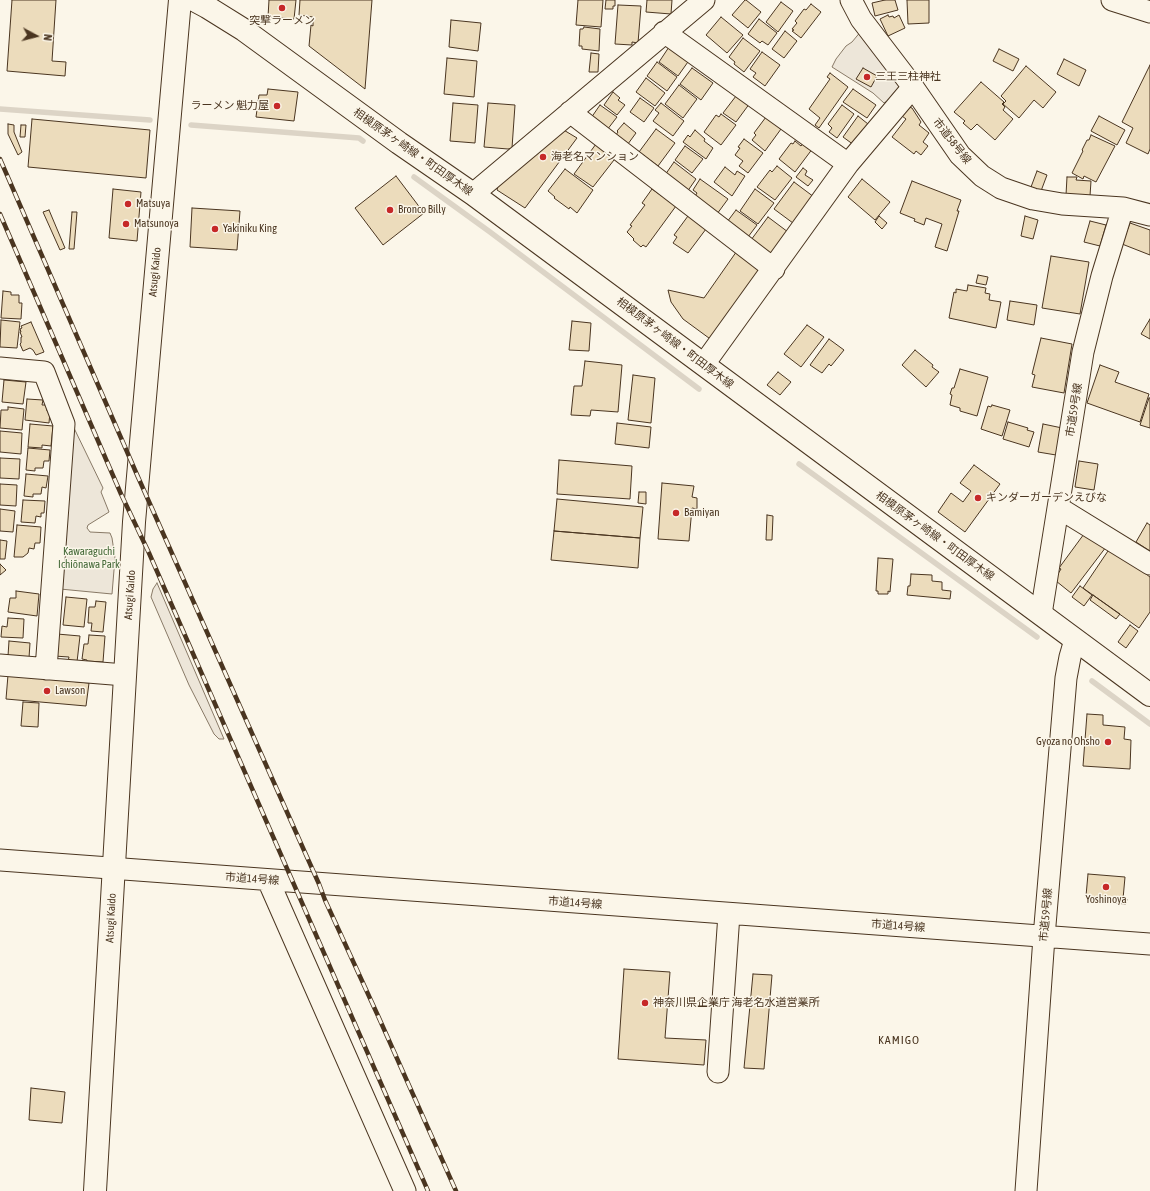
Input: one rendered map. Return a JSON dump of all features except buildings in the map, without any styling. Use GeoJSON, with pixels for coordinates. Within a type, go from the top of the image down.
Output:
{"type":"FeatureCollection","features":[{"type":"Feature","properties":{"kind":"main road","name":"Atsugi Kaido"},"geometry":{"type":"LineString","coordinates":[[95,1191],[134,522],[180,0]]}},
{"type":"Feature","properties":{"kind":"main road","name":"相模原茅ヶ崎線・町田厚木線"},"geometry":{"type":"LineString","coordinates":[[194,0],[207,6],[244,30],[399,143],[473,194],[1150,695]]}},
{"type":"Feature","properties":{"kind":"street"},"geometry":{"type":"LineString","coordinates":[[473,194],[664,32],[704,0]]}},
{"type":"Feature","properties":{"kind":"street","name":"市道58号線"},"geometry":{"type":"LineString","coordinates":[[851,0],[861,19],[912,87],[960,155],[982,176],[1002,188],[1045,202],[1123,208],[1150,215]]}},
{"type":"Feature","properties":{"kind":"street"},"geometry":{"type":"LineString","coordinates":[[1112,0],[1150,12]]}},
{"type":"Feature","properties":{"kind":"street"},"geometry":{"type":"LineString","coordinates":[[664,32],[848,164]]}},
{"type":"Feature","properties":{"kind":"street"},"geometry":{"type":"LineString","coordinates":[[704,364],[774,269],[848,164],[912,87]]}},
{"type":"Feature","properties":{"kind":"street"},"geometry":{"type":"LineString","coordinates":[[570,112],[774,269]]}},
{"type":"Feature","properties":{"kind":"street","name":"市道59号線"},"geometry":{"type":"LineString","coordinates":[[1041,614],[1083,352],[1102,276],[1123,208]]}},
{"type":"Feature","properties":{"kind":"street"},"geometry":{"type":"LineString","coordinates":[[0,368],[44,372],[64,424],[46,669]]}},
{"type":"Feature","properties":{"kind":"street"},"geometry":{"type":"LineString","coordinates":[[1059,508],[1150,564]]}},
{"type":"Feature","properties":{"kind":"street","name":"市道59号線"},"geometry":{"type":"LineString","coordinates":[[1026,1191],[1044,937],[1066,678],[1070,657],[1076,640]]}},
{"type":"Feature","properties":{"kind":"street"},"geometry":{"type":"LineString","coordinates":[[0,665],[125,675]]}},
{"type":"Feature","properties":{"kind":"street","name":"市道14号線"},"geometry":{"type":"LineString","coordinates":[[0,860],[1150,944]]}},
{"type":"Feature","properties":{"kind":"street"},"geometry":{"type":"LineString","coordinates":[[268,880],[406,1191]]}},
{"type":"Feature","properties":{"kind":"street"},"geometry":{"type":"LineString","coordinates":[[718,1072],[729,914]]}},
{"type":"Feature","properties":{"kind":"green space"},"geometry":{"type":"Polygon","coordinates":[[[862,30],[900,85],[895,96],[884,103],[873,93],[832,67],[846,46],[852,42],[862,30]]]}},
{"type":"Feature","properties":{"kind":"green space","name":"Kawaraguchi Ichiōnawa Park"},"geometry":{"type":"Polygon","coordinates":[[[73,426],[103,488],[101,492],[109,512],[88,525],[87,528],[90,532],[110,533],[112,538],[115,558],[112,594],[60,589],[73,426]]]}},
{"type":"Feature","properties":{"kind":"green space"},"geometry":{"type":"Polygon","coordinates":[[[157,583],[224,739],[219,739],[214,734],[189,685],[151,597],[153,589],[157,583]]]}},
{"type":"Feature","properties":{"kind":"waterway"},"geometry":{"type":"LineString","coordinates":[[0,109],[150,120]]}},
{"type":"Feature","properties":{"kind":"waterway"},"geometry":{"type":"LineString","coordinates":[[191,125],[359,138],[363,141]]}},
{"type":"Feature","properties":{"kind":"waterway"},"geometry":{"type":"LineString","coordinates":[[414,177],[490,232],[699,389]]}},
{"type":"Feature","properties":{"kind":"waterway"},"geometry":{"type":"LineString","coordinates":[[799,464],[1037,637]]}},
{"type":"Feature","properties":{"kind":"waterway"},"geometry":{"type":"LineString","coordinates":[[1092,681],[1150,724]]}},
{"type":"Feature","properties":{"kind":"railway"},"geometry":{"type":"LineString","coordinates":[[0,159],[138,477],[325,900],[456,1191]]}},
{"type":"Feature","properties":{"kind":"railway"},"geometry":{"type":"LineString","coordinates":[[0,214],[121,494],[149,553],[428,1191]]}},
{"type":"Feature","properties":{"kind":"place","name":"突撃ラーメン"},"geometry":{"type":"Point","coordinates":[282,8]}},
{"type":"Feature","properties":{"kind":"place","name":"三王三柱神社"},"geometry":{"type":"Point","coordinates":[867,77]}},
{"type":"Feature","properties":{"kind":"place","name":"ラーメン 魁力屋"},"geometry":{"type":"Point","coordinates":[277,106]}},
{"type":"Feature","properties":{"kind":"place","name":"海老名マンション"},"geometry":{"type":"Point","coordinates":[543,157]}},
{"type":"Feature","properties":{"kind":"place","name":"Matsuya"},"geometry":{"type":"Point","coordinates":[128,204]}},
{"type":"Feature","properties":{"kind":"place","name":"Bronco Billy"},"geometry":{"type":"Point","coordinates":[390,210]}},
{"type":"Feature","properties":{"kind":"place","name":"Matsunoya"},"geometry":{"type":"Point","coordinates":[126,224]}},
{"type":"Feature","properties":{"kind":"place","name":"Yakiniku King"},"geometry":{"type":"Point","coordinates":[215,229]}},
{"type":"Feature","properties":{"kind":"place","name":"キンダーガーデンえびな"},"geometry":{"type":"Point","coordinates":[978,498]}},
{"type":"Feature","properties":{"kind":"place","name":"Bamiyan"},"geometry":{"type":"Point","coordinates":[676,513]}},
{"type":"Feature","properties":{"kind":"place","name":"Lawson"},"geometry":{"type":"Point","coordinates":[47,691]}},
{"type":"Feature","properties":{"kind":"place","name":"Gyoza no Ohsho"},"geometry":{"type":"Point","coordinates":[1108,742]}},
{"type":"Feature","properties":{"kind":"place","name":"Yoshinoya"},"geometry":{"type":"Point","coordinates":[1106,887]}},
{"type":"Feature","properties":{"kind":"place","name":"神奈川県企業庁 海老名水道営業所"},"geometry":{"type":"Point","coordinates":[645,1003]}},
{"type":"Feature","properties":{"kind":"district","name":"KAMIGO"},"geometry":{"type":"Point","coordinates":[899,1040]}}]}
